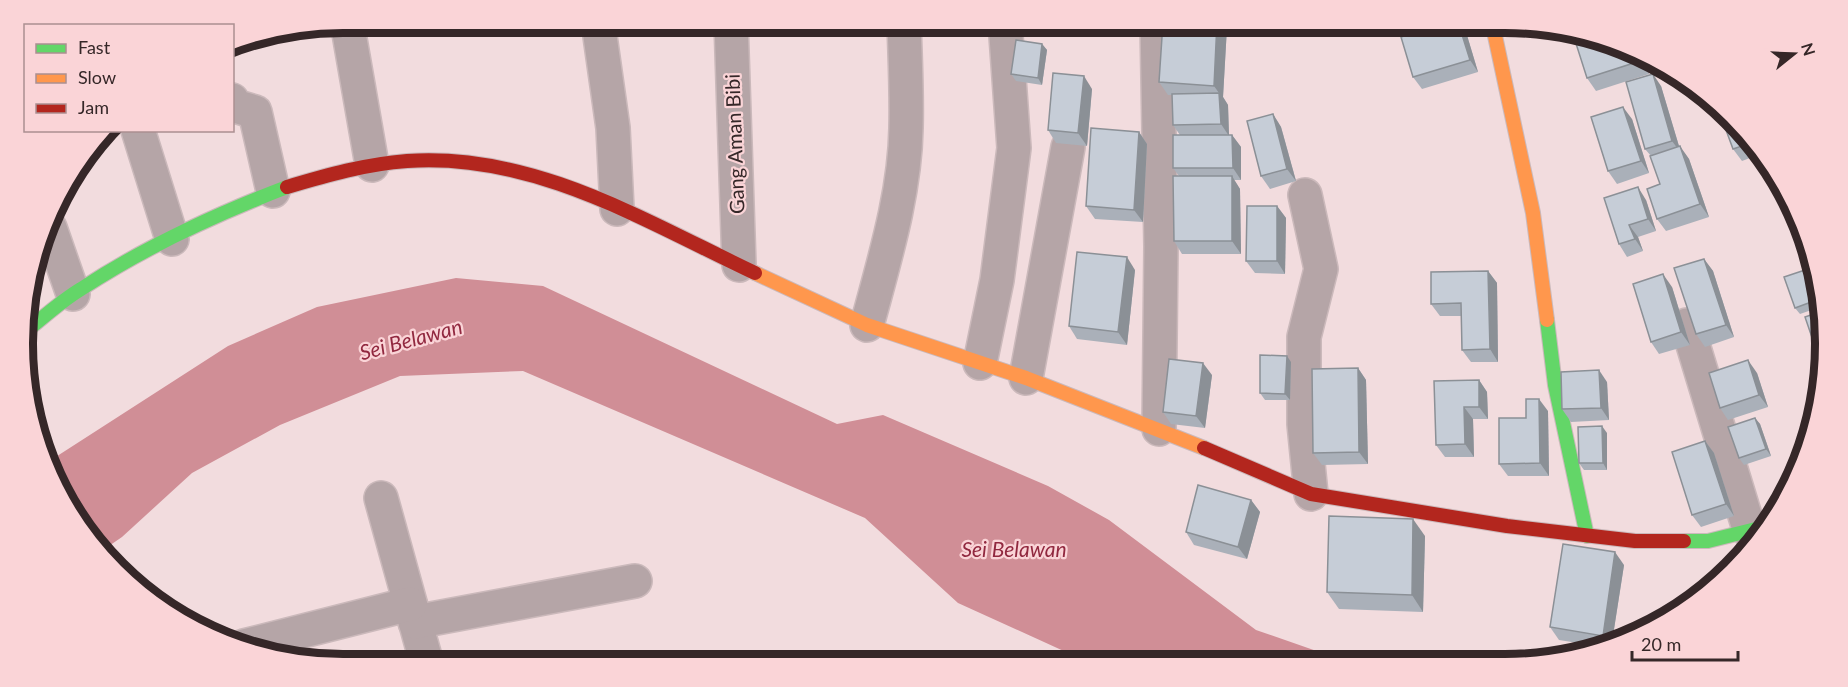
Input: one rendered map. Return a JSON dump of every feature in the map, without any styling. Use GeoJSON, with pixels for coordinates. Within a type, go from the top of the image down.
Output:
{"type":"FeatureCollection","features":[{"type":"Feature","properties":{"kind":"street"},"geometry":{"type":"LineString","coordinates":[[349,33],[372,165]]}},
{"type":"Feature","properties":{"kind":"street"},"geometry":{"type":"LineString","coordinates":[[600,33],[613,128],[617,209]]}},
{"type":"Feature","properties":{"kind":"street","name":"Gang Aman Bibi"},"geometry":{"type":"LineString","coordinates":[[731,33],[740,266]]}},
{"type":"Feature","properties":{"kind":"street"},"geometry":{"type":"LineString","coordinates":[[867,325],[884,263],[898,193],[906,129],[904,33]]}},
{"type":"Feature","properties":{"kind":"street"},"geometry":{"type":"LineString","coordinates":[[980,363],[997,280],[1014,148],[1006,33]]}},
{"type":"Feature","properties":{"kind":"street"},"geometry":{"type":"LineString","coordinates":[[1157,33],[1161,247],[1159,429]]}},
{"type":"Feature","properties":{"kind":"street"},"geometry":{"type":"LineString","coordinates":[[1494,33],[1533,213],[1555,385],[1587,536]]}},
{"type":"Feature","properties":{"kind":"street"},"geometry":{"type":"LineString","coordinates":[[234,104],[255,112],[273,191]]}},
{"type":"Feature","properties":{"kind":"street"},"geometry":{"type":"LineString","coordinates":[[139,132],[172,238]]}},
{"type":"Feature","properties":{"kind":"street"},"geometry":{"type":"LineString","coordinates":[[1026,378],[1068,147]]}},
{"type":"Feature","properties":{"kind":"street"},"geometry":{"type":"LineString","coordinates":[[34,325],[73,294],[172,238],[273,191],[325,174],[372,165],[450,160],[527,172],[570,186],[867,325],[1026,378],[1159,429],[1311,494],[1587,536],[1678,543],[1708,541],[1753,530]]}},
{"type":"Feature","properties":{"kind":"street"},"geometry":{"type":"LineString","coordinates":[[1305,195],[1321,269],[1305,337],[1304,424],[1311,494]]}},
{"type":"Feature","properties":{"kind":"street"},"geometry":{"type":"LineString","coordinates":[[53,235],[73,294]]}},
{"type":"Feature","properties":{"kind":"street"},"geometry":{"type":"LineString","coordinates":[[1687,325],[1756,526]]}},
{"type":"Feature","properties":{"kind":"street"},"geometry":{"type":"LineString","coordinates":[[381,498],[424,654]]}},
{"type":"Feature","properties":{"kind":"street"},"geometry":{"type":"LineString","coordinates":[[261,643],[413,613],[635,581]]}},
{"type":"Feature","properties":{"kind":"water","name":"Sei Belawan"},"geometry":{"type":"Polygon","coordinates":[[[456,278],[543,286],[837,424],[883,415],[1048,486],[1109,520],[1256,630],[1325,654],[1070,654],[958,603],[865,518],[523,371],[400,376],[280,425],[192,473],[122,537],[108,546],[85,516],[65,481],[55,457],[228,346],[317,307],[456,278]]]}},
{"type":"Feature","properties":{"kind":"building"},"geometry":{"type":"Polygon","coordinates":[[[1162,33],[1216,33],[1214,86],[1159,82],[1162,33]]]}},
{"type":"Feature","properties":{"kind":"building"},"geometry":{"type":"Polygon","coordinates":[[[1414,33],[1461,33],[1470,60],[1413,77],[1401,37],[1414,33]]]}},
{"type":"Feature","properties":{"kind":"building"},"geometry":{"type":"Polygon","coordinates":[[[1016,40],[1042,44],[1038,78],[1011,74],[1016,40]]]}},
{"type":"Feature","properties":{"kind":"building"},"geometry":{"type":"Polygon","coordinates":[[[1575,42],[1604,49],[1636,62],[1587,78],[1575,42]]]}},
{"type":"Feature","properties":{"kind":"building"},"geometry":{"type":"Polygon","coordinates":[[[1053,73],[1084,76],[1078,133],[1048,130],[1053,73]]]}},
{"type":"Feature","properties":{"kind":"building"},"geometry":{"type":"Polygon","coordinates":[[[1653,74],[1672,141],[1645,149],[1626,82],[1653,74]]]}},
{"type":"Feature","properties":{"kind":"building"},"geometry":{"type":"Polygon","coordinates":[[[1219,93],[1221,124],[1173,125],[1172,94],[1219,93]]]}},
{"type":"Feature","properties":{"kind":"building"},"geometry":{"type":"Polygon","coordinates":[[[1623,107],[1641,161],[1608,171],[1591,117],[1623,107]]]}},
{"type":"Feature","properties":{"kind":"building"},"geometry":{"type":"Polygon","coordinates":[[[1273,114],[1287,169],[1261,176],[1247,121],[1273,114]]]}},
{"type":"Feature","properties":{"kind":"building"},"geometry":{"type":"Polygon","coordinates":[[[1724,124],[1744,145],[1733,149],[1724,124]]]}},
{"type":"Feature","properties":{"kind":"building"},"geometry":{"type":"Polygon","coordinates":[[[1091,128],[1139,132],[1134,210],[1086,206],[1091,128]]]}},
{"type":"Feature","properties":{"kind":"building"},"geometry":{"type":"Polygon","coordinates":[[[1173,135],[1232,135],[1233,168],[1173,168],[1173,135]]]}},
{"type":"Feature","properties":{"kind":"building"},"geometry":{"type":"Polygon","coordinates":[[[1680,146],[1700,204],[1657,219],[1647,189],[1660,184],[1650,156],[1680,146]]]}},
{"type":"Feature","properties":{"kind":"building"},"geometry":{"type":"Polygon","coordinates":[[[1173,176],[1232,176],[1232,241],[1174,241],[1173,176]]]}},
{"type":"Feature","properties":{"kind":"building"},"geometry":{"type":"Polygon","coordinates":[[[1638,187],[1648,219],[1629,225],[1635,239],[1619,244],[1604,198],[1638,187]]]}},
{"type":"Feature","properties":{"kind":"building"},"geometry":{"type":"Polygon","coordinates":[[[1247,206],[1277,206],[1277,261],[1246,261],[1247,206]]]}},
{"type":"Feature","properties":{"kind":"building"},"geometry":{"type":"Polygon","coordinates":[[[1077,252],[1127,257],[1118,332],[1069,326],[1077,252]]]}},
{"type":"Feature","properties":{"kind":"building"},"geometry":{"type":"Polygon","coordinates":[[[1704,259],[1726,325],[1696,334],[1674,268],[1704,259]]]}},
{"type":"Feature","properties":{"kind":"building"},"geometry":{"type":"Polygon","coordinates":[[[1806,270],[1812,302],[1795,308],[1784,277],[1806,270]]]}},
{"type":"Feature","properties":{"kind":"building"},"geometry":{"type":"Polygon","coordinates":[[[1488,271],[1490,349],[1462,350],[1461,303],[1431,304],[1431,272],[1488,271]]]}},
{"type":"Feature","properties":{"kind":"building"},"geometry":{"type":"Polygon","coordinates":[[[1663,274],[1681,332],[1651,342],[1633,284],[1663,274]]]}},
{"type":"Feature","properties":{"kind":"building"},"geometry":{"type":"Polygon","coordinates":[[[1813,314],[1815,346],[1805,317],[1813,314]]]}},
{"type":"Feature","properties":{"kind":"building"},"geometry":{"type":"Polygon","coordinates":[[[1260,355],[1287,356],[1285,394],[1260,393],[1260,355]]]}},
{"type":"Feature","properties":{"kind":"building"},"geometry":{"type":"Polygon","coordinates":[[[1169,359],[1203,363],[1196,416],[1163,412],[1169,359]]]}},
{"type":"Feature","properties":{"kind":"building"},"geometry":{"type":"Polygon","coordinates":[[[1748,360],[1759,395],[1720,408],[1709,373],[1748,360]]]}},
{"type":"Feature","properties":{"kind":"building"},"geometry":{"type":"Polygon","coordinates":[[[1358,368],[1359,452],[1313,453],[1312,369],[1358,368]]]}},
{"type":"Feature","properties":{"kind":"building"},"geometry":{"type":"Polygon","coordinates":[[[1599,370],[1601,408],[1562,409],[1561,372],[1599,370]]]}},
{"type":"Feature","properties":{"kind":"building"},"geometry":{"type":"Polygon","coordinates":[[[1479,380],[1479,407],[1464,407],[1465,444],[1436,445],[1434,381],[1479,380]]]}},
{"type":"Feature","properties":{"kind":"building"},"geometry":{"type":"Polygon","coordinates":[[[1526,399],[1539,399],[1540,463],[1499,464],[1499,418],[1526,418],[1526,399]]]}},
{"type":"Feature","properties":{"kind":"building"},"geometry":{"type":"Polygon","coordinates":[[[1755,418],[1766,449],[1739,458],[1728,427],[1755,418]]]}},
{"type":"Feature","properties":{"kind":"building"},"geometry":{"type":"Polygon","coordinates":[[[1602,426],[1603,463],[1579,463],[1578,427],[1602,426]]]}},
{"type":"Feature","properties":{"kind":"building"},"geometry":{"type":"Polygon","coordinates":[[[1705,441],[1726,504],[1692,515],[1672,452],[1705,441]]]}},
{"type":"Feature","properties":{"kind":"building"},"geometry":{"type":"Polygon","coordinates":[[[1198,485],[1251,500],[1238,547],[1186,532],[1198,485]]]}},
{"type":"Feature","properties":{"kind":"building"},"geometry":{"type":"Polygon","coordinates":[[[1329,516],[1413,519],[1412,595],[1327,592],[1329,516]]]}},
{"type":"Feature","properties":{"kind":"building"},"geometry":{"type":"Polygon","coordinates":[[[1563,544],[1615,552],[1603,636],[1550,627],[1563,544]]]}},
{"type":"Feature","properties":{"kind":"traffic: fast"},"geometry":{"type":"LineString","coordinates":[[34,325],[74,294],[129,260],[208,220],[287,187]]}},
{"type":"Feature","properties":{"kind":"traffic: fast"},"geometry":{"type":"LineString","coordinates":[[1547,320],[1555,385],[1587,536]]}},
{"type":"Feature","properties":{"kind":"traffic: fast"},"geometry":{"type":"LineString","coordinates":[[1684,541],[1708,541],[1753,530]]}},
{"type":"Feature","properties":{"kind":"traffic: slow"},"geometry":{"type":"LineString","coordinates":[[1494,33],[1533,213],[1547,320]]}},
{"type":"Feature","properties":{"kind":"traffic: slow"},"geometry":{"type":"LineString","coordinates":[[755,273],[867,325],[1026,378],[1204,448]]}},
{"type":"Feature","properties":{"kind":"traffic: jam"},"geometry":{"type":"LineString","coordinates":[[287,187],[332,174],[392,162],[454,161],[499,167],[587,194],[630,212],[755,273]]}},
{"type":"Feature","properties":{"kind":"traffic: jam"},"geometry":{"type":"LineString","coordinates":[[1204,448],[1311,494],[1507,526],[1635,541],[1684,541]]}}]}
